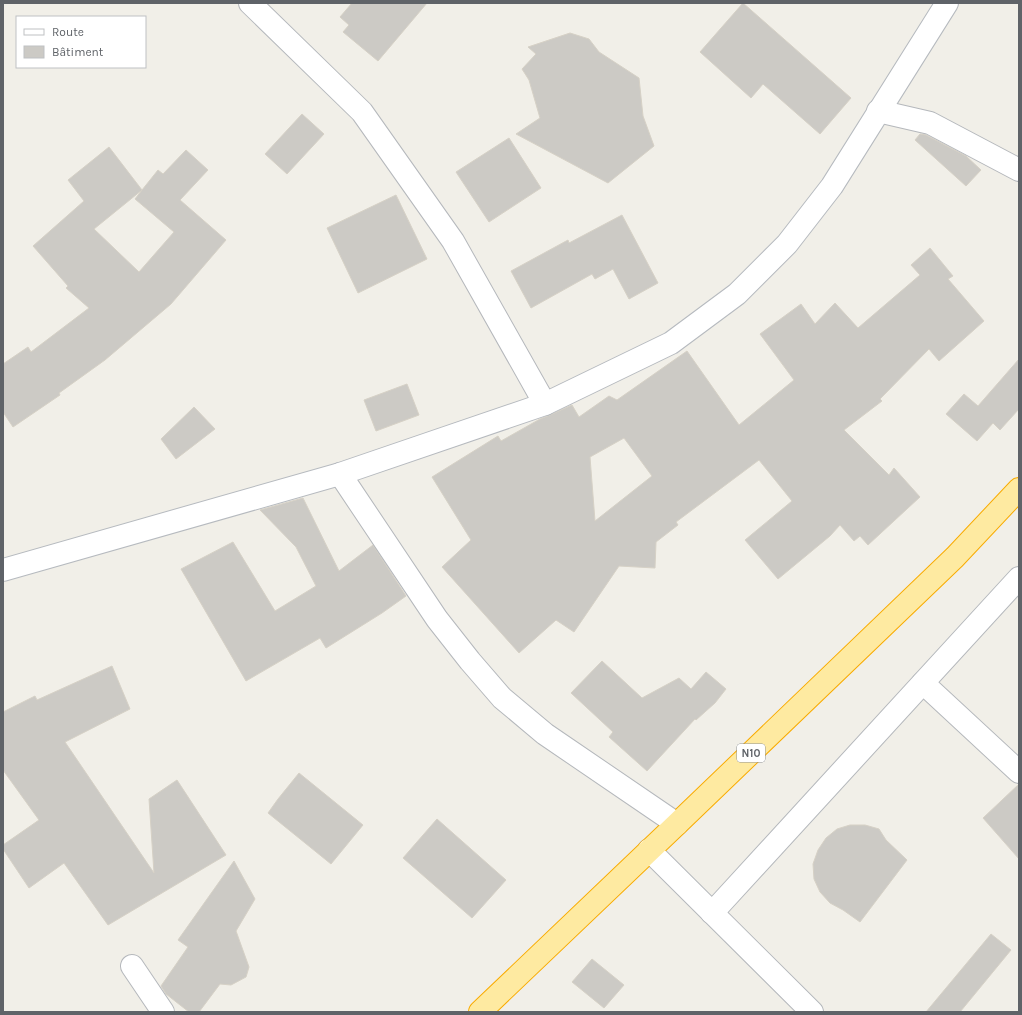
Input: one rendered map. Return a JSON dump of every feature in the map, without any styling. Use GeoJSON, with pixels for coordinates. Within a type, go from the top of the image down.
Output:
{"type":"FeatureCollection","features":[{"type":"Feature","properties":{"kind":"highway","name":"N10"},"geometry":{"type":"LineString","coordinates":[[480,1012],[955,557],[1019,489]]}},
{"type":"Feature","properties":{"kind":"street"},"geometry":{"type":"LineString","coordinates":[[250,3],[362,112],[453,241],[546,404]]}},
{"type":"Feature","properties":{"kind":"street"},"geometry":{"type":"LineString","coordinates":[[3,570],[340,474],[546,404],[671,343],[737,294],[787,244],[832,186],[945,3]]}},
{"type":"Feature","properties":{"kind":"street"},"geometry":{"type":"LineString","coordinates":[[878,111],[930,123],[1019,170]]}},
{"type":"Feature","properties":{"kind":"street"},"geometry":{"type":"LineString","coordinates":[[340,474],[437,619],[470,661],[502,698],[545,734],[677,824]]}},
{"type":"Feature","properties":{"kind":"street"},"geometry":{"type":"LineString","coordinates":[[712,913],[1019,578]]}},
{"type":"Feature","properties":{"kind":"street"},"geometry":{"type":"LineString","coordinates":[[923,683],[1019,772]]}},
{"type":"Feature","properties":{"kind":"street"},"geometry":{"type":"LineString","coordinates":[[649,850],[812,1012]]}},
{"type":"Feature","properties":{"kind":"street"},"geometry":{"type":"LineString","coordinates":[[132,966],[163,1012]]}},
{"type":"Feature","properties":{"kind":"building"},"geometry":{"type":"Polygon","coordinates":[[[352,3],[427,3],[378,61],[343,32],[349,25],[340,17],[352,3]]]}},
{"type":"Feature","properties":{"kind":"building"},"geometry":{"type":"Polygon","coordinates":[[[743,3],[851,98],[820,134],[763,84],[751,98],[700,52],[743,3]]]}},
{"type":"Feature","properties":{"kind":"building"},"geometry":{"type":"Polygon","coordinates":[[[570,33],[589,39],[599,52],[639,78],[643,116],[654,146],[608,183],[516,134],[540,118],[529,80],[522,69],[536,54],[528,47],[570,33]]]}},
{"type":"Feature","properties":{"kind":"building"},"geometry":{"type":"Polygon","coordinates":[[[302,114],[324,134],[287,174],[265,154],[302,114]]]}},
{"type":"Feature","properties":{"kind":"building"},"geometry":{"type":"Polygon","coordinates":[[[920,134],[926,135],[966,156],[981,170],[966,186],[915,140],[920,134]]]}},
{"type":"Feature","properties":{"kind":"building"},"geometry":{"type":"Polygon","coordinates":[[[509,138],[541,188],[489,222],[456,172],[509,138]]]}},
{"type":"Feature","properties":{"kind":"building"},"geometry":{"type":"Polygon","coordinates":[[[109,147],[142,190],[158,170],[163,174],[186,150],[208,170],[180,200],[226,240],[171,304],[105,360],[59,393],[60,395],[13,427],[3,412],[3,364],[28,347],[31,352],[89,308],[66,288],[68,286],[33,246],[84,201],[68,180],[109,147]],[[142,190],[94,229],[139,272],[174,232],[135,199],[142,190]]]}},
{"type":"Feature","properties":{"kind":"building"},"geometry":{"type":"Polygon","coordinates":[[[396,195],[427,259],[358,293],[327,228],[396,195]]]}},
{"type":"Feature","properties":{"kind":"building"},"geometry":{"type":"Polygon","coordinates":[[[622,215],[658,283],[629,299],[613,269],[595,279],[592,274],[531,308],[511,271],[568,240],[569,243],[622,215]]]}},
{"type":"Feature","properties":{"kind":"building"},"geometry":{"type":"Polygon","coordinates":[[[930,248],[953,276],[948,279],[984,321],[939,361],[929,349],[880,399],[882,401],[844,430],[889,475],[894,468],[920,497],[868,545],[860,536],[854,541],[840,525],[830,536],[778,579],[745,540],[792,501],[759,460],[676,522],[678,525],[656,542],[655,568],[619,566],[574,632],[556,620],[519,653],[442,567],[471,540],[432,477],[498,436],[501,441],[540,419],[572,405],[579,417],[609,396],[617,400],[687,351],[739,425],[794,380],[760,334],[801,304],[815,324],[835,303],[858,328],[920,275],[911,265],[930,248]],[[624,438],[590,457],[595,521],[652,476],[624,438]]]}},
{"type":"Feature","properties":{"kind":"building"},"geometry":{"type":"Polygon","coordinates":[[[1019,359],[1019,409],[1000,430],[993,423],[977,441],[946,414],[964,394],[978,406],[1019,359]]]}},
{"type":"Feature","properties":{"kind":"building"},"geometry":{"type":"Polygon","coordinates":[[[407,384],[419,415],[376,431],[364,400],[407,384]]]}},
{"type":"Feature","properties":{"kind":"building"},"geometry":{"type":"Polygon","coordinates":[[[194,407],[215,429],[176,459],[161,439],[194,407]]]}},
{"type":"Feature","properties":{"kind":"building"},"geometry":{"type":"Polygon","coordinates":[[[303,498],[339,571],[373,545],[406,596],[326,648],[320,638],[246,681],[181,569],[233,542],[275,611],[316,586],[296,547],[260,510],[303,498]]]}},
{"type":"Feature","properties":{"kind":"building"},"geometry":{"type":"Polygon","coordinates":[[[602,661],[642,698],[679,678],[691,689],[706,672],[726,689],[715,703],[696,720],[695,719],[647,771],[609,737],[613,732],[571,693],[602,661]]]}},
{"type":"Feature","properties":{"kind":"building"},"geometry":{"type":"Polygon","coordinates":[[[112,666],[130,709],[65,742],[154,873],[149,799],[177,780],[226,855],[108,925],[64,863],[29,888],[3,849],[3,845],[39,820],[3,770],[3,712],[35,696],[37,700],[112,666]]]}},
{"type":"Feature","properties":{"kind":"building"},"geometry":{"type":"Polygon","coordinates":[[[299,773],[363,825],[331,864],[268,813],[299,773]]]}},
{"type":"Feature","properties":{"kind":"building"},"geometry":{"type":"Polygon","coordinates":[[[1019,784],[1019,859],[983,818],[1019,784]]]}},
{"type":"Feature","properties":{"kind":"building"},"geometry":{"type":"Polygon","coordinates":[[[437,819],[506,880],[472,918],[403,858],[437,819]]]}},
{"type":"Feature","properties":{"kind":"building"},"geometry":{"type":"Polygon","coordinates":[[[850,825],[865,825],[879,829],[886,840],[907,860],[860,922],[830,903],[820,892],[814,879],[813,864],[818,850],[826,838],[837,829],[850,825]]]}},
{"type":"Feature","properties":{"kind":"building"},"geometry":{"type":"Polygon","coordinates":[[[234,861],[255,899],[236,931],[249,967],[246,977],[231,985],[220,984],[199,1012],[189,1012],[166,994],[161,986],[188,947],[178,940],[234,861]]]}},
{"type":"Feature","properties":{"kind":"building"},"geometry":{"type":"Polygon","coordinates":[[[991,934],[1011,950],[960,1012],[926,1012],[991,934]]]}},
{"type":"Feature","properties":{"kind":"building"},"geometry":{"type":"Polygon","coordinates":[[[592,959],[624,985],[604,1008],[572,982],[592,959]]]}}]}
